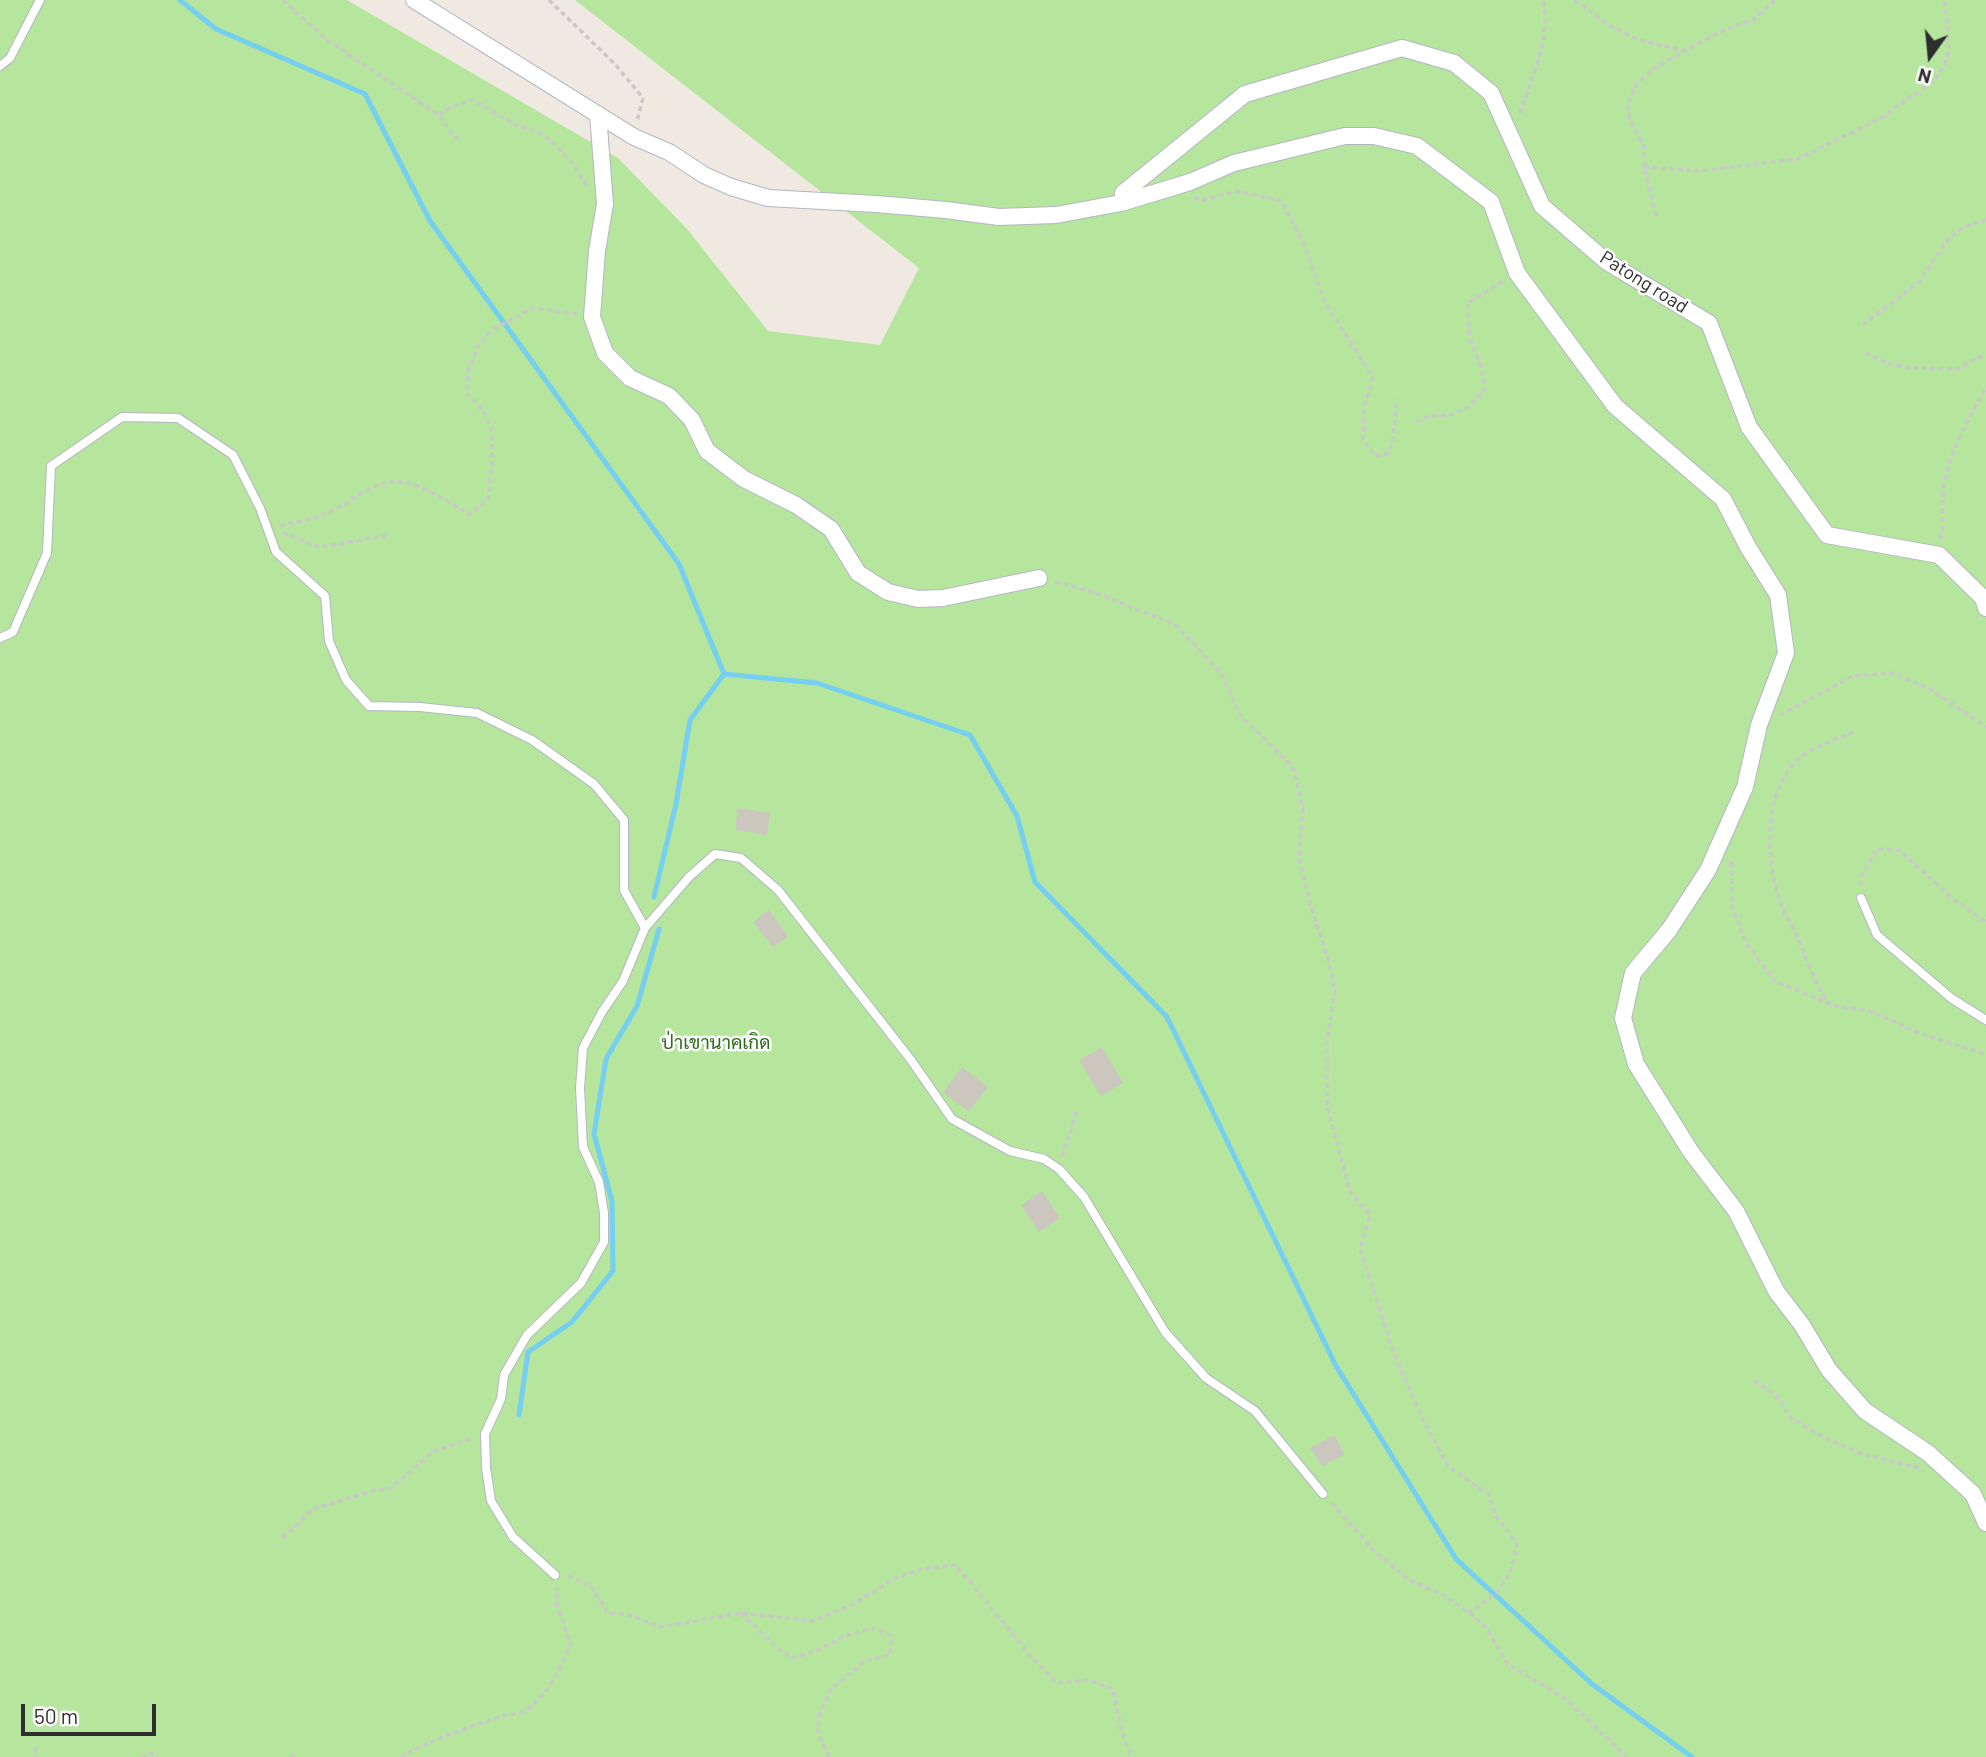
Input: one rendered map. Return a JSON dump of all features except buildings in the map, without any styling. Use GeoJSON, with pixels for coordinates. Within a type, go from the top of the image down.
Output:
{"type":"FeatureCollection","features":[{"type":"Feature","properties":{"kind":"street"},"geometry":{"type":"LineString","coordinates":[[414,0],[634,137],[669,152],[713,179],[768,198],[911,207],[999,217],[1056,215],[1121,203],[1190,182],[1234,163],[1345,136],[1374,136],[1416,145],[1491,202],[1517,272],[1615,407],[1723,499],[1748,547],[1778,595],[1786,653],[1759,725],[1745,787],[1708,870],[1669,930],[1633,973],[1623,1018],[1636,1064],[1691,1152],[1736,1211],[1776,1291],[1802,1325],[1829,1370],[1865,1411],[1928,1453],[1973,1494],[1986,1523]]}},
{"type":"Feature","properties":{"kind":"street","name":"Patong road"},"geometry":{"type":"LineString","coordinates":[[1123,193],[1245,94],[1402,48],[1454,63],[1491,93],[1542,206],[1607,262],[1709,323],[1749,427],[1826,535],[1939,555]]}},
{"type":"Feature","properties":{"kind":"street"},"geometry":{"type":"LineString","coordinates":[[598,114],[605,204],[597,251],[592,317],[605,353],[630,378],[669,396],[692,420],[707,452],[744,479],[796,505],[831,529],[858,573],[888,592],[918,599],[943,598],[1039,578]]}},
{"type":"Feature","properties":{"kind":"street"},"geometry":{"type":"LineString","coordinates":[[1939,555],[1983,598],[1986,608]]}},
{"type":"Feature","properties":{"kind":"lane"},"geometry":{"type":"LineString","coordinates":[[0,66],[10,58],[40,0]]}},
{"type":"Feature","properties":{"kind":"lane"},"geometry":{"type":"LineString","coordinates":[[0,638],[13,632],[47,553],[51,466],[122,417],[178,418],[233,455],[260,508],[276,552],[325,596],[330,641],[346,680],[369,706],[477,713],[532,740],[594,784],[624,820],[624,890],[645,928]]}},
{"type":"Feature","properties":{"kind":"lane"},"geometry":{"type":"LineString","coordinates":[[555,1575],[513,1537],[491,1502],[485,1434],[501,1399],[504,1375],[527,1335],[581,1283],[604,1242],[604,1213],[599,1182],[583,1147],[580,1087],[583,1048],[602,1012],[623,981],[645,928],[689,877],[715,854],[741,858],[778,890],[911,1060],[952,1119],[1010,1152],[1044,1159],[1059,1169],[1084,1197],[1165,1332],[1206,1378],[1255,1411],[1324,1494]]}},
{"type":"Feature","properties":{"kind":"lane"},"geometry":{"type":"LineString","coordinates":[[1861,898],[1877,935],[1951,998],[1986,1020]]}},
{"type":"Feature","properties":{"kind":"path"},"geometry":{"type":"LineString","coordinates":[[283,0],[327,40],[439,116],[457,140]]}},
{"type":"Feature","properties":{"kind":"path"},"geometry":{"type":"LineString","coordinates":[[549,0],[614,64],[643,98],[634,137]]}},
{"type":"Feature","properties":{"kind":"path"},"geometry":{"type":"LineString","coordinates":[[1512,139],[1541,52],[1545,31],[1543,0]]}},
{"type":"Feature","properties":{"kind":"path"},"geometry":{"type":"LineString","coordinates":[[1575,0],[1610,26],[1639,40],[1688,51]]}},
{"type":"Feature","properties":{"kind":"path"},"geometry":{"type":"LineString","coordinates":[[1656,216],[1644,167],[1644,146],[1632,124],[1627,107],[1637,83],[1655,68],[1719,32],[1754,19],[1775,0]]}},
{"type":"Feature","properties":{"kind":"path"},"geometry":{"type":"LineString","coordinates":[[1644,167],[1699,171],[1798,159],[1881,118],[1936,79],[1945,64],[1949,49],[1945,0]]}},
{"type":"Feature","properties":{"kind":"path"},"geometry":{"type":"LineString","coordinates":[[439,116],[452,106],[473,100],[516,125],[540,133],[556,145],[575,167],[589,191],[605,204]]}},
{"type":"Feature","properties":{"kind":"path"},"geometry":{"type":"LineString","coordinates":[[1161,191],[1204,200],[1238,191],[1282,201],[1305,247],[1326,304],[1373,377],[1364,409],[1363,439],[1375,456],[1389,453],[1397,399]]}},
{"type":"Feature","properties":{"kind":"path"},"geometry":{"type":"LineString","coordinates":[[1863,325],[1920,281],[1949,238],[1965,226],[1986,220]]}},
{"type":"Feature","properties":{"kind":"path"},"geometry":{"type":"LineString","coordinates":[[1416,422],[1431,414],[1450,415],[1472,405],[1485,389],[1481,366],[1470,339],[1468,303],[1517,272]]}},
{"type":"Feature","properties":{"kind":"path"},"geometry":{"type":"LineString","coordinates":[[267,528],[325,515],[350,503],[368,488],[399,481],[424,488],[471,514],[488,499],[491,471],[492,439],[487,416],[466,393],[468,372],[478,346],[492,330],[533,309],[592,317]]}},
{"type":"Feature","properties":{"kind":"path"},"geometry":{"type":"LineString","coordinates":[[1866,353],[1889,364],[1912,368],[1957,369],[1986,354]]}},
{"type":"Feature","properties":{"kind":"path"},"geometry":{"type":"LineString","coordinates":[[1939,555],[1944,521],[1943,494],[1951,462],[1960,435],[1986,388]]}},
{"type":"Feature","properties":{"kind":"path"},"geometry":{"type":"LineString","coordinates":[[267,528],[320,547],[386,536]]}},
{"type":"Feature","properties":{"kind":"path"},"geometry":{"type":"LineString","coordinates":[[1039,578],[1093,592],[1176,625],[1221,673],[1240,715],[1293,767],[1303,809],[1299,858],[1335,991],[1327,1041],[1327,1105],[1350,1191],[1370,1215],[1360,1249],[1367,1274],[1393,1351],[1425,1424],[1448,1466],[1488,1494],[1495,1515],[1517,1543],[1513,1566],[1501,1589],[1469,1612]]}},
{"type":"Feature","properties":{"kind":"path"},"geometry":{"type":"LineString","coordinates":[[1759,725],[1853,676],[1892,673],[1930,689],[1986,727]]}},
{"type":"Feature","properties":{"kind":"path"},"geometry":{"type":"LineString","coordinates":[[1826,1001],[1782,907],[1773,876],[1772,813],[1778,790],[1794,763],[1817,748],[1856,731]]}},
{"type":"Feature","properties":{"kind":"path"},"geometry":{"type":"LineString","coordinates":[[1719,846],[1731,857],[1733,909],[1746,943],[1775,981],[1835,1006],[1870,1011],[1922,1034],[1986,1054]]}},
{"type":"Feature","properties":{"kind":"path"},"geometry":{"type":"LineString","coordinates":[[1861,898],[1862,876],[1877,849],[1899,850],[1954,899],[1986,922]]}},
{"type":"Feature","properties":{"kind":"path"},"geometry":{"type":"LineString","coordinates":[[1059,1169],[1076,1111]]}},
{"type":"Feature","properties":{"kind":"path"},"geometry":{"type":"LineString","coordinates":[[1754,1381],[1776,1395],[1790,1418],[1825,1438],[1860,1453],[1918,1468],[1949,1472]]}},
{"type":"Feature","properties":{"kind":"path"},"geometry":{"type":"LineString","coordinates":[[283,1538],[313,1509],[391,1488],[434,1451],[485,1434]]}},
{"type":"Feature","properties":{"kind":"path"},"geometry":{"type":"LineString","coordinates":[[1324,1494],[1376,1553],[1409,1580],[1441,1594],[1469,1612],[1486,1628],[1508,1664],[1567,1700],[1627,1757]]}},
{"type":"Feature","properties":{"kind":"path"},"geometry":{"type":"LineString","coordinates":[[400,1757],[421,1745],[501,1716],[524,1712],[541,1697],[571,1644],[558,1609],[555,1575],[571,1576],[591,1586],[608,1613],[631,1615],[660,1627],[741,1613],[813,1621],[848,1607],[896,1578],[922,1569],[956,1565],[1033,1659],[1059,1684],[1090,1680],[1113,1689],[1130,1757]]}},
{"type":"Feature","properties":{"kind":"path"},"geometry":{"type":"LineString","coordinates":[[741,1613],[776,1647],[792,1658],[818,1650],[845,1636],[874,1628],[891,1636],[890,1655],[865,1661],[832,1688],[820,1712],[817,1731],[829,1757]]}},
{"type":"Feature","properties":{"kind":"path"},"geometry":{"type":"LineString","coordinates":[[35,1747],[36,1757]]}},
{"type":"Feature","properties":{"kind":"path"},"geometry":{"type":"LineString","coordinates":[[141,1757],[153,1753],[158,1757]]}},
{"type":"Feature","properties":{"kind":"path"},"geometry":{"type":"LineString","coordinates":[[290,1757],[296,1757]]}},
{"type":"Feature","properties":{"kind":"green space","name":"ป่าเขานาคเกิด"},"geometry":{"type":"Polygon","coordinates":[[[0,0],[347,0],[618,158],[687,229],[768,331],[880,345],[919,268],[575,0],[1986,0],[1986,1757],[0,1757],[0,0]]]}},
{"type":"Feature","properties":{"kind":"waterway"},"geometry":{"type":"LineString","coordinates":[[180,0],[216,29],[365,94],[430,221],[679,564],[724,674],[817,683],[970,735],[1017,816],[1035,882],[1167,1017],[1336,1366],[1456,1559],[1592,1684],[1692,1757]]}},
{"type":"Feature","properties":{"kind":"waterway"},"geometry":{"type":"LineString","coordinates":[[654,897],[676,804],[690,720],[724,674]]}},
{"type":"Feature","properties":{"kind":"waterway"},"geometry":{"type":"LineString","coordinates":[[519,1415],[528,1352],[572,1322],[613,1271],[612,1201],[594,1134],[606,1059],[637,1006],[659,929]]}}]}
